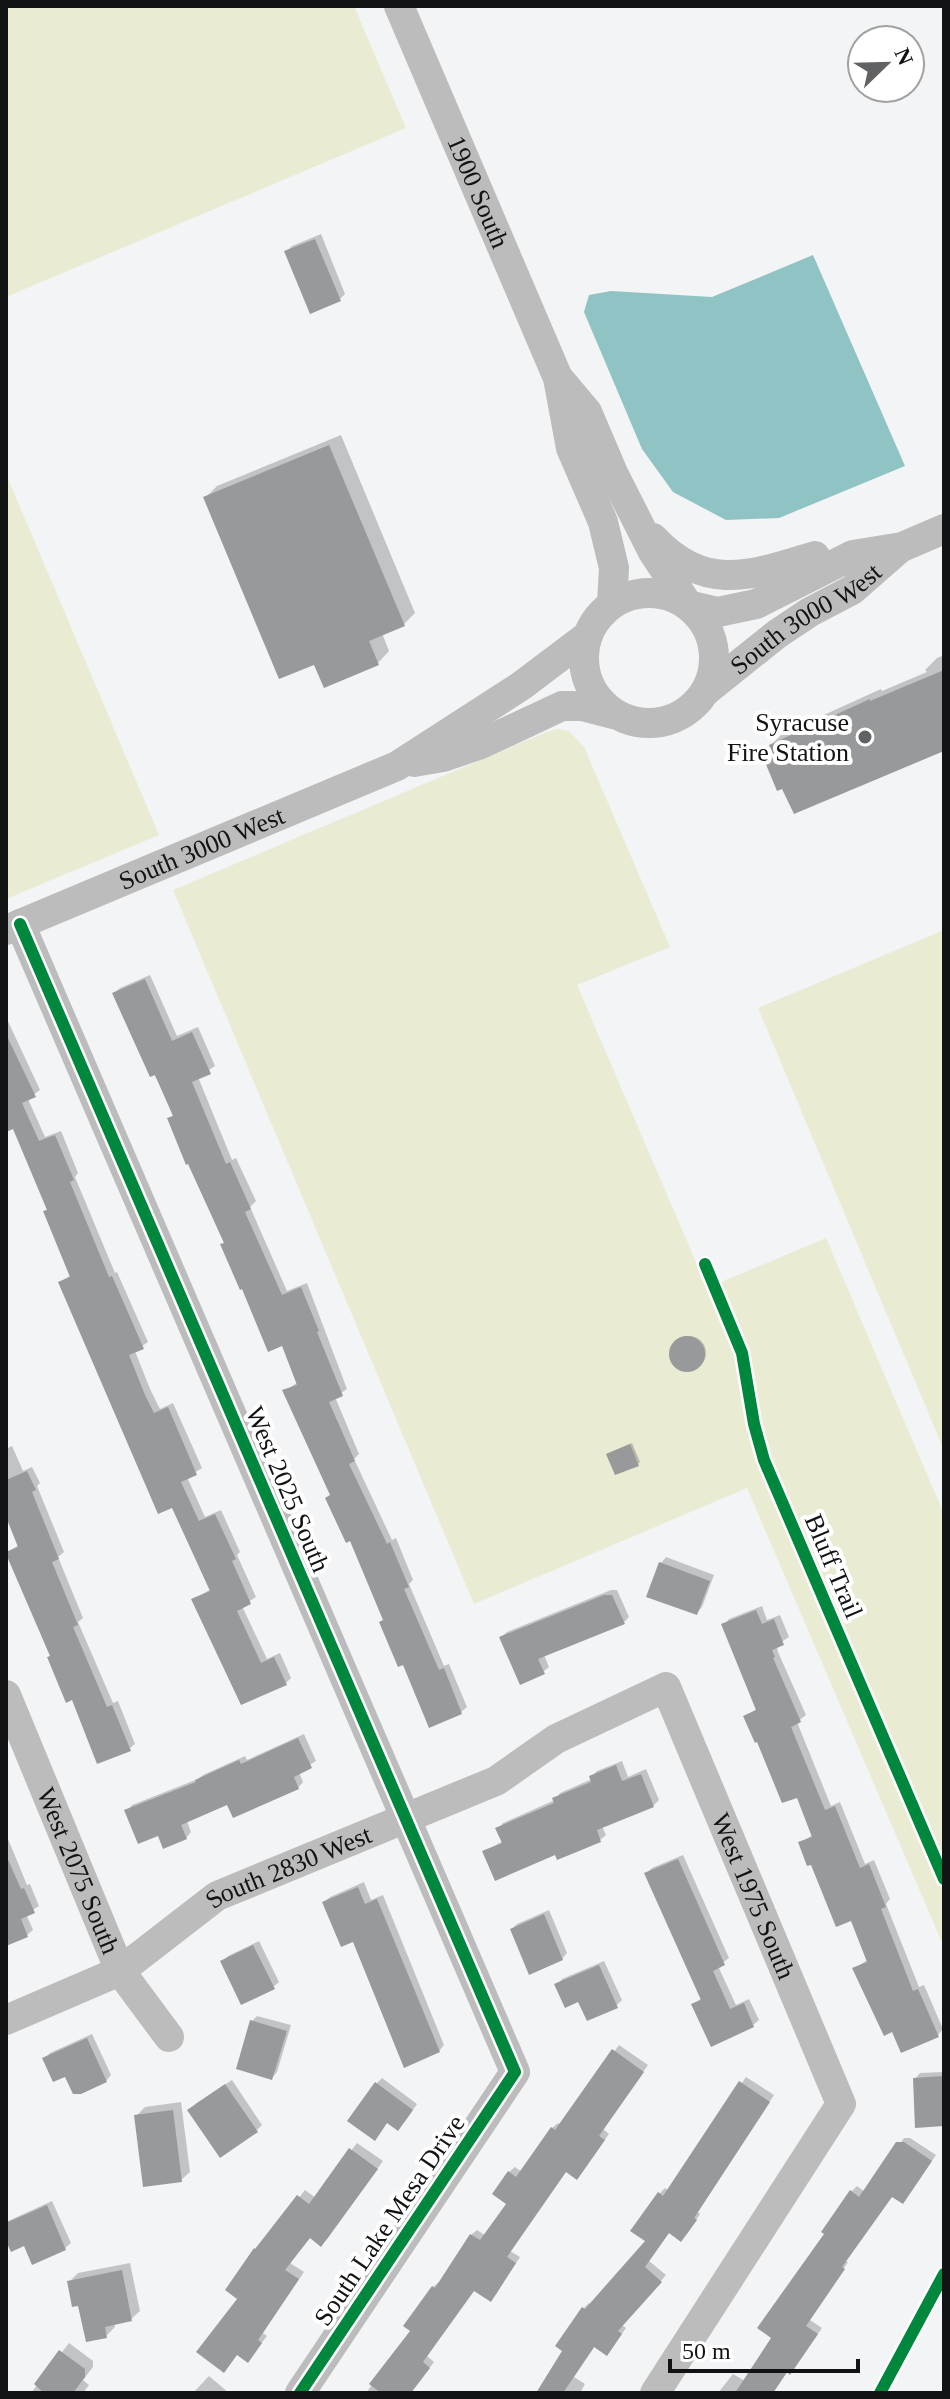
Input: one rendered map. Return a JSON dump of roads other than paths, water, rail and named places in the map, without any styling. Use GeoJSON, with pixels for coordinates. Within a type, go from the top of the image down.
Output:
{"type":"FeatureCollection","features":[{"type":"Feature","properties":{"kind":"street","name":"1900 South"},"geometry":{"type":"LineString","coordinates":[[399,6],[558,378]]}},
{"type":"Feature","properties":{"kind":"street"},"geometry":{"type":"LineString","coordinates":[[558,378],[587,412],[653,552],[688,605],[701,619],[712,644],[713,672],[707,690],[694,707],[676,719],[655,724],[633,723],[613,714],[597,700],[587,680],[583,659],[586,637],[596,618],[612,603],[630,595],[650,592],[670,596],[688,605]]}},
{"type":"Feature","properties":{"kind":"street"},"geometry":{"type":"LineString","coordinates":[[558,378],[571,448],[603,522],[614,568],[612,603]]}},
{"type":"Feature","properties":{"kind":"street"},"geometry":{"type":"LineString","coordinates":[[636,520],[671,557],[703,571],[733,576],[770,571],[814,556],[853,555]]}},
{"type":"Feature","properties":{"kind":"street","name":"South 3000 West"},"geometry":{"type":"LineString","coordinates":[[688,605],[718,612],[756,604],[853,555],[902,547],[944,529]]}},
{"type":"Feature","properties":{"kind":"street","name":"South 3000 West"},"geometry":{"type":"LineString","coordinates":[[707,690],[777,634],[852,590],[902,547]]}},
{"type":"Feature","properties":{"kind":"street","name":"South 3000 West"},"geometry":{"type":"LineString","coordinates":[[13,927],[397,766],[521,686],[586,637]]}},
{"type":"Feature","properties":{"kind":"street","name":"South 3000 West"},"geometry":{"type":"LineString","coordinates":[[397,766],[443,757],[481,744],[562,706],[582,706],[613,714]]}},
{"type":"Feature","properties":{"kind":"street","name":"West 2025 South"},"geometry":{"type":"LineString","coordinates":[[13,927],[515,2072]]}},
{"type":"Feature","properties":{"kind":"street","name":"South 2830 West"},"geometry":{"type":"LineString","coordinates":[[6,2020],[120,1971],[217,1896],[496,1781],[556,1739],[666,1687]]}},
{"type":"Feature","properties":{"kind":"street","name":"West 1975 South"},"geometry":{"type":"LineString","coordinates":[[655,2393],[841,2104],[666,1687]]}},
{"type":"Feature","properties":{"kind":"street","name":"West 2075 South"},"geometry":{"type":"LineString","coordinates":[[6,1695],[120,1971],[169,2037]]}},
{"type":"Feature","properties":{"kind":"street","name":"South Lake Mesa Drive"},"geometry":{"type":"LineString","coordinates":[[300,2393],[515,2072]]}},
{"type":"Feature","properties":{"kind":"water"},"geometry":{"type":"Polygon","coordinates":[[[813,255],[905,466],[779,518],[726,520],[673,492],[642,449],[584,312],[589,295],[611,291],[712,297],[813,255]]]}},
{"type":"Feature","properties":{"kind":"place","name":"Syracuse Fire Station"},"geometry":{"type":"Point","coordinates":[865,737]}}]}
